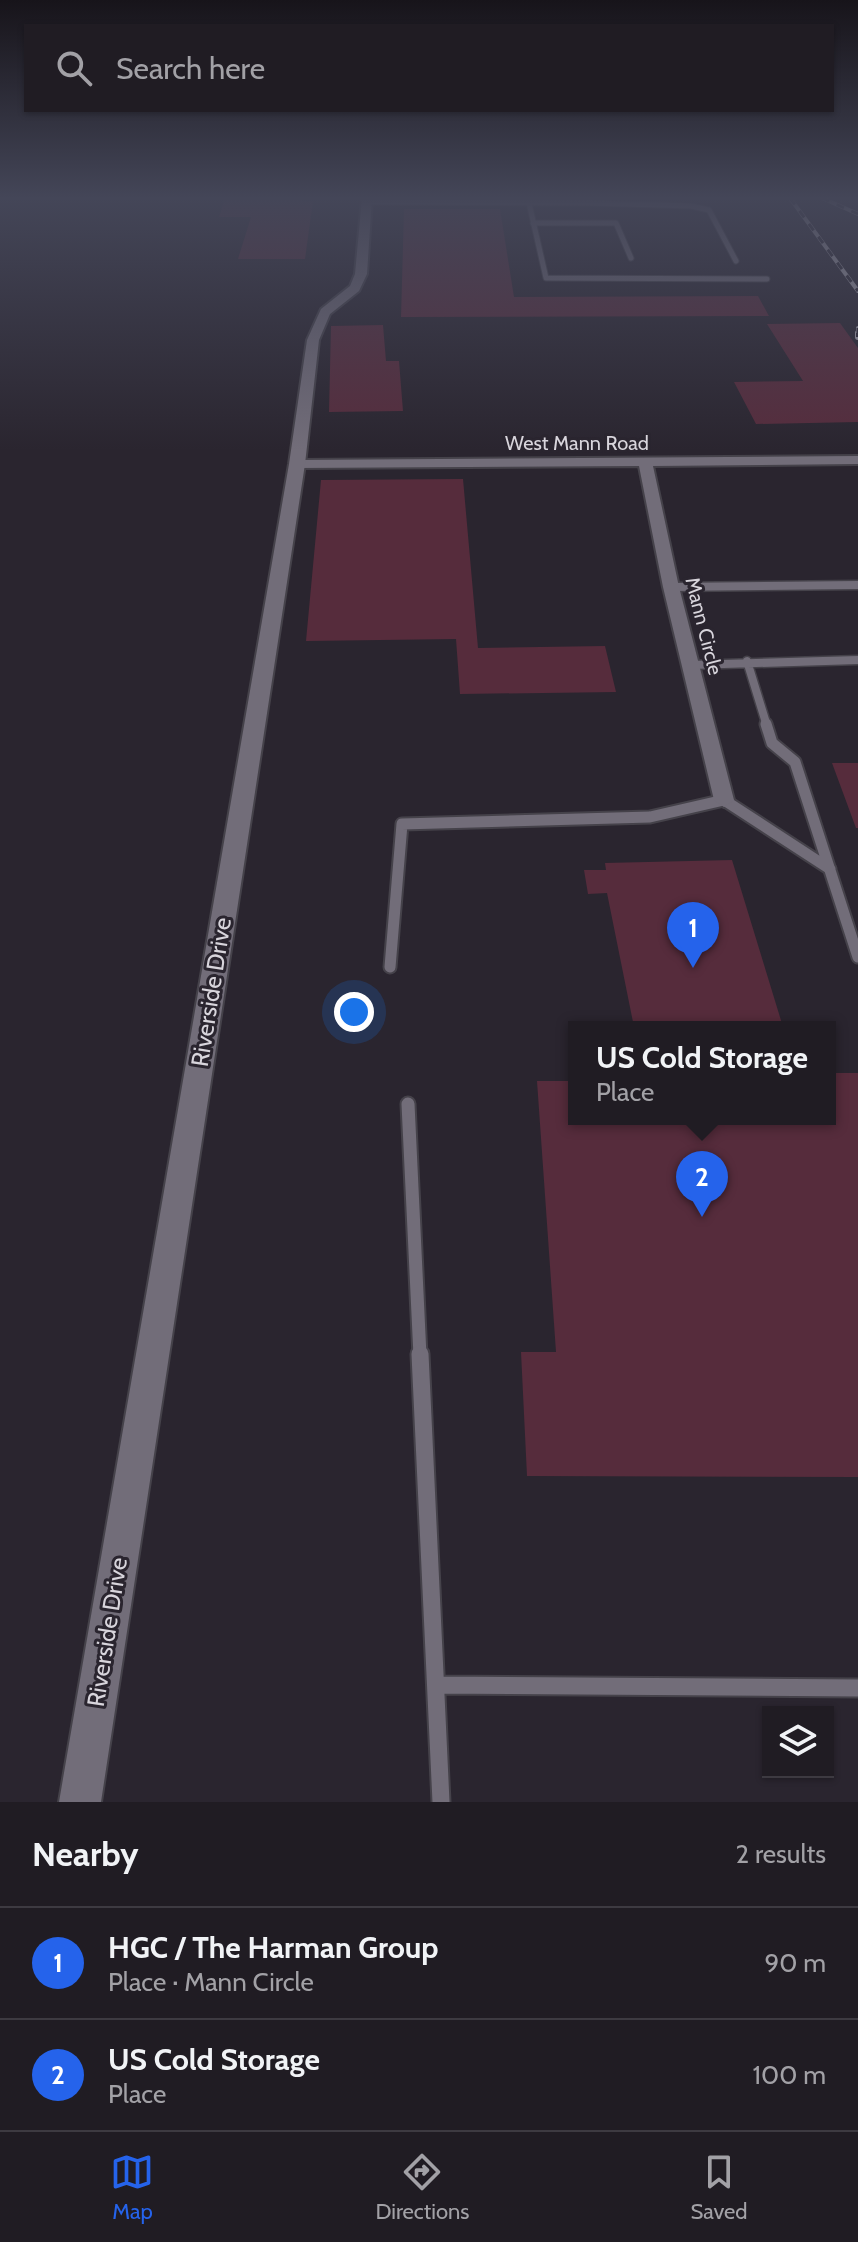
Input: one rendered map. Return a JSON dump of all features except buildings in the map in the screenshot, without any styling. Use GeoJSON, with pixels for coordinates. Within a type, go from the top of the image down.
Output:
{"type":"FeatureCollection","features":[{"type":"Feature","properties":{"kind":"street","name":"Riverside Drive"},"geometry":{"type":"LineString","coordinates":[[80,1802],[297,464],[313,340],[325,312],[355,288],[358,282]]}},
{"type":"Feature","properties":{"kind":"street","name":"West Mann Road"},"geometry":{"type":"LineString","coordinates":[[297,464],[858,460]]}},
{"type":"Feature","properties":{"kind":"street","name":"Mann Circle"},"geometry":{"type":"LineString","coordinates":[[645,463],[671,587],[724,800]]}},
{"type":"Feature","properties":{"kind":"lane"},"geometry":{"type":"LineString","coordinates":[[671,587],[858,585]]}},
{"type":"Feature","properties":{"kind":"lane"},"geometry":{"type":"LineString","coordinates":[[691,665],[858,660]]}},
{"type":"Feature","properties":{"kind":"lane"},"geometry":{"type":"LineString","coordinates":[[747,661],[772,743],[795,762],[858,957]]}},
{"type":"Feature","properties":{"kind":"lane"},"geometry":{"type":"LineString","coordinates":[[390,967],[402,824],[650,817],[724,800],[830,869]]}},
{"type":"Feature","properties":{"kind":"lane"},"geometry":{"type":"LineString","coordinates":[[408,1104],[441,1802]]}},
{"type":"Feature","properties":{"kind":"lane"},"geometry":{"type":"LineString","coordinates":[[437,1685],[858,1688]]}},
{"type":"Feature","properties":{"kind":"railway"},"geometry":{"type":"LineString","coordinates":[[851,282],[858,291]]}},
{"type":"Feature","properties":{"kind":"railway"},"geometry":{"type":"LineString","coordinates":[[858,328],[858,337]]}},
{"type":"Feature","properties":{"kind":"place","name":"HGC / The Harman Group"},"geometry":{"type":"Point","coordinates":[693,968]}},
{"type":"Feature","properties":{"kind":"place","name":"US Cold Storage"},"geometry":{"type":"Point","coordinates":[702,1217]}}]}
